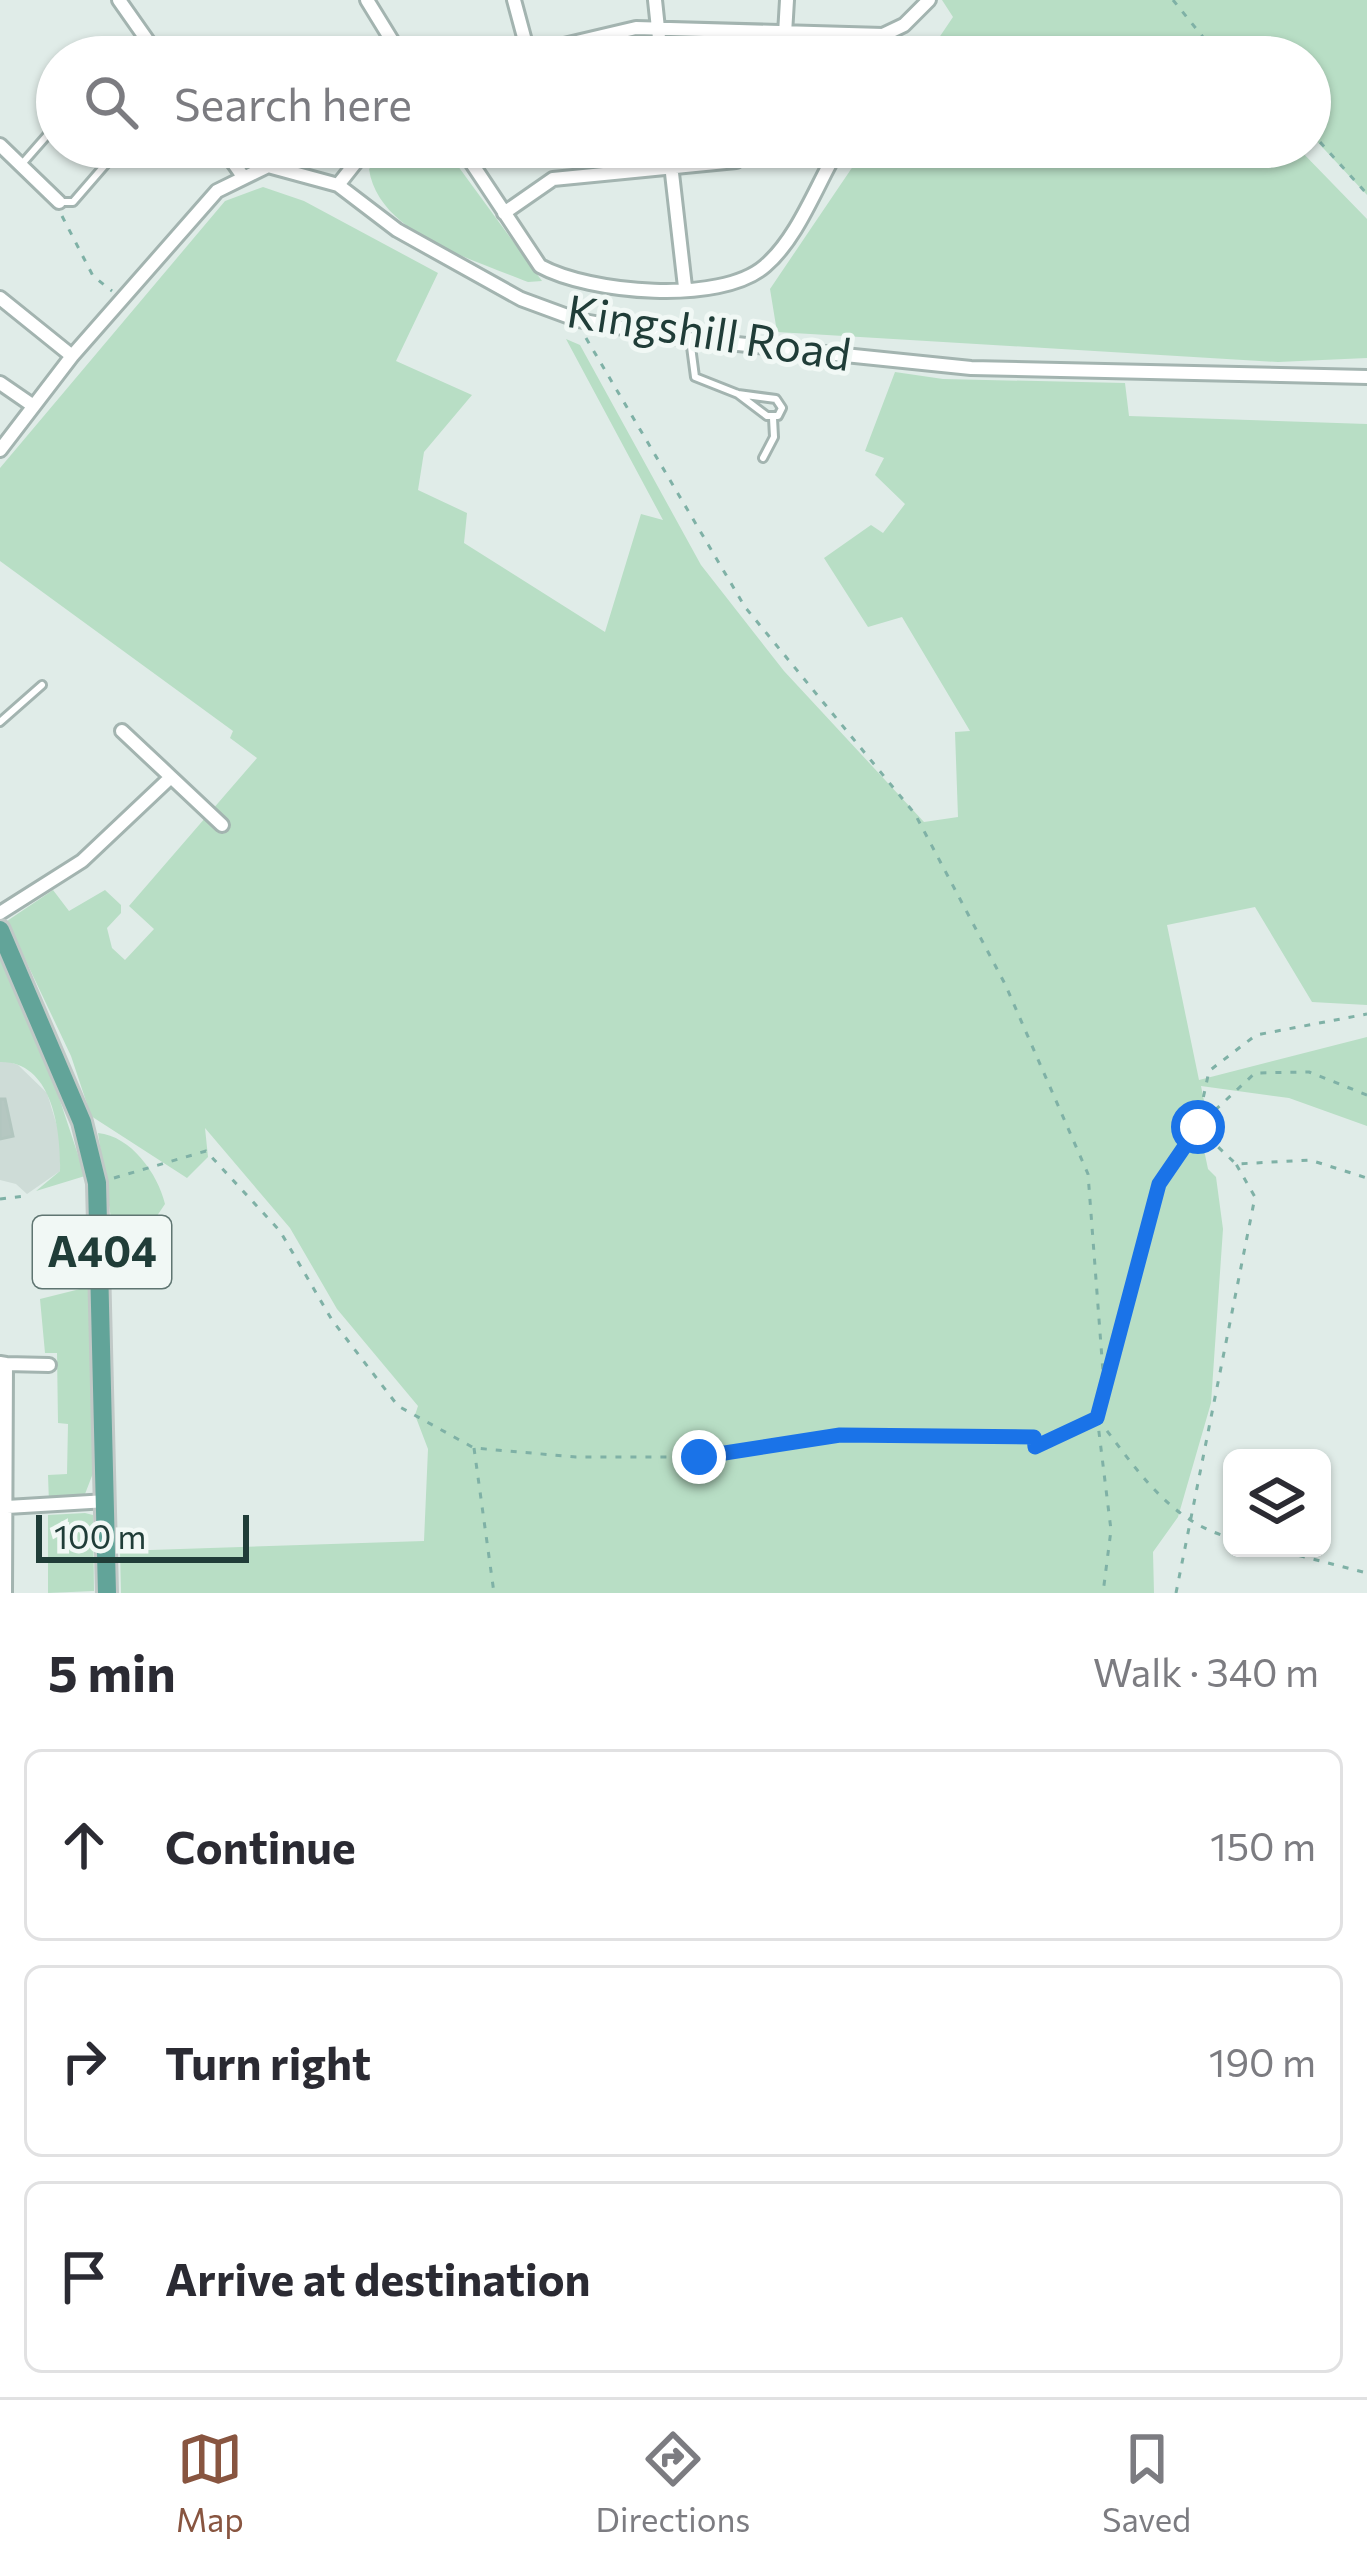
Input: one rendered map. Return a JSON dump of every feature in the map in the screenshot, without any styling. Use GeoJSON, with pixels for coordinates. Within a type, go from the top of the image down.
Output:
{"type":"FeatureCollection","features":[{"type":"Feature","properties":{"kind":"main road","name":"A404"},"geometry":{"type":"LineString","coordinates":[[0,930],[82,1122],[97,1183],[107,1593]]}},
{"type":"Feature","properties":{"kind":"street"},"geometry":{"type":"LineString","coordinates":[[119,0],[144,36]]}},
{"type":"Feature","properties":{"kind":"street"},"geometry":{"type":"LineString","coordinates":[[368,0],[389,36]]}},
{"type":"Feature","properties":{"kind":"street"},"geometry":{"type":"LineString","coordinates":[[514,0],[524,36]]}},
{"type":"Feature","properties":{"kind":"street"},"geometry":{"type":"LineString","coordinates":[[655,0],[659,36]]}},
{"type":"Feature","properties":{"kind":"street"},"geometry":{"type":"LineString","coordinates":[[785,34],[787,0]]}},
{"type":"Feature","properties":{"kind":"street"},"geometry":{"type":"LineString","coordinates":[[600,36],[636,28],[884,35],[904,25],[929,0]]}},
{"type":"Feature","properties":{"kind":"street"},"geometry":{"type":"LineString","coordinates":[[0,145],[59,202]]}},
{"type":"Feature","properties":{"kind":"street"},"geometry":{"type":"LineString","coordinates":[[0,450],[72,356],[217,191],[242,175],[237,168]]}},
{"type":"Feature","properties":{"kind":"street","name":"Kingshill Road"},"geometry":{"type":"LineString","coordinates":[[242,175],[262,168]]}},
{"type":"Feature","properties":{"kind":"street","name":"Kingshill Road"},"geometry":{"type":"LineString","coordinates":[[275,168],[338,185],[397,230],[521,299],[578,320],[690,340],[970,368],[1367,377]]}},
{"type":"Feature","properties":{"kind":"street"},"geometry":{"type":"LineString","coordinates":[[338,185],[351,168]]}},
{"type":"Feature","properties":{"kind":"street"},"geometry":{"type":"LineString","coordinates":[[475,168],[540,266],[557,275],[636,293],[733,282],[763,268],[826,168]]}},
{"type":"Feature","properties":{"kind":"street"},"geometry":{"type":"LineString","coordinates":[[504,213],[553,179],[661,168]]}},
{"type":"Feature","properties":{"kind":"street"},"geometry":{"type":"LineString","coordinates":[[671,168],[685,287]]}},
{"type":"Feature","properties":{"kind":"street"},"geometry":{"type":"LineString","coordinates":[[0,298],[72,356]]}},
{"type":"Feature","properties":{"kind":"street"},"geometry":{"type":"LineString","coordinates":[[0,383],[32,406]]}},
{"type":"Feature","properties":{"kind":"street"},"geometry":{"type":"LineString","coordinates":[[122,731],[222,825]]}},
{"type":"Feature","properties":{"kind":"street"},"geometry":{"type":"LineString","coordinates":[[0,913],[82,861],[171,777]]}},
{"type":"Feature","properties":{"kind":"street"},"geometry":{"type":"LineString","coordinates":[[5,1593],[3,1364],[49,1365]]}},
{"type":"Feature","properties":{"kind":"street"},"geometry":{"type":"LineString","coordinates":[[7,1507],[106,1501]]}},
{"type":"Feature","properties":{"kind":"lane"},"geometry":{"type":"LineString","coordinates":[[21,165],[36,148]]}},
{"type":"Feature","properties":{"kind":"lane"},"geometry":{"type":"LineString","coordinates":[[59,202],[73,202],[102,168]]}},
{"type":"Feature","properties":{"kind":"lane"},"geometry":{"type":"LineString","coordinates":[[690,340],[695,377],[738,394],[773,418]]}},
{"type":"Feature","properties":{"kind":"lane"},"geometry":{"type":"LineString","coordinates":[[738,394],[776,399],[782,408],[773,418],[774,436],[763,458]]}},
{"type":"Feature","properties":{"kind":"lane"},"geometry":{"type":"LineString","coordinates":[[0,722],[42,685]]}},
{"type":"Feature","properties":{"kind":"path"},"geometry":{"type":"LineString","coordinates":[[1174,0],[1202,36]]}},
{"type":"Feature","properties":{"kind":"path"},"geometry":{"type":"LineString","coordinates":[[1331,154],[1367,194]]}},
{"type":"Feature","properties":{"kind":"path"},"geometry":{"type":"LineString","coordinates":[[59,202],[63,221],[93,276],[122,299]]}},
{"type":"Feature","properties":{"kind":"path"},"geometry":{"type":"LineString","coordinates":[[578,320],[678,502],[745,607],[915,814],[1006,984],[1088,1174],[1103,1372],[1097,1418],[1111,1530],[1103,1593]]}},
{"type":"Feature","properties":{"kind":"path"},"geometry":{"type":"LineString","coordinates":[[1198,1127],[1209,1071],[1256,1035],[1367,1014]]}},
{"type":"Feature","properties":{"kind":"path"},"geometry":{"type":"LineString","coordinates":[[1097,1418],[1159,1184],[1198,1127],[1256,1073],[1309,1072],[1367,1095]]}},
{"type":"Feature","properties":{"kind":"path"},"geometry":{"type":"LineString","coordinates":[[1176,1593],[1255,1196],[1236,1164],[1198,1127]]}},
{"type":"Feature","properties":{"kind":"path"},"geometry":{"type":"LineString","coordinates":[[97,1183],[206,1150],[280,1231],[332,1320],[398,1406],[474,1448],[576,1457],[699,1457],[840,1435],[1034,1437],[1035,1447],[1097,1418]]}},
{"type":"Feature","properties":{"kind":"path"},"geometry":{"type":"LineString","coordinates":[[1236,1164],[1310,1160],[1367,1178]]}},
{"type":"Feature","properties":{"kind":"path"},"geometry":{"type":"LineString","coordinates":[[0,1199],[26,1196]]}},
{"type":"Feature","properties":{"kind":"path"},"geometry":{"type":"LineString","coordinates":[[1097,1418],[1159,1498],[1223,1534]]}},
{"type":"Feature","properties":{"kind":"path"},"geometry":{"type":"LineString","coordinates":[[474,1448],[494,1593]]}},
{"type":"Feature","properties":{"kind":"path"},"geometry":{"type":"LineString","coordinates":[[1305,1557],[1367,1573]]}},
{"type":"Feature","properties":{"kind":"shaded area"},"geometry":{"type":"Polygon","coordinates":[[[0,1062],[18,1065],[47,1093],[61,1139],[60,1171],[27,1194],[16,1184],[0,1180],[0,1062]]]}},
{"type":"Feature","properties":{"kind":"green space"},"geometry":{"type":"Polygon","coordinates":[[[942,0],[1367,0],[1367,195],[1331,156],[1331,36],[940,36],[953,17],[942,0]]]}},
{"type":"Feature","properties":{"kind":"green space"},"geometry":{"type":"Polygon","coordinates":[[[459,168],[542,281],[528,282],[457,254],[409,228],[376,192],[369,169],[459,168]]]}},
{"type":"Feature","properties":{"kind":"green space"},"geometry":{"type":"Polygon","coordinates":[[[852,168],[1317,168],[1367,219],[1367,358],[1278,362],[777,332],[770,289],[852,168]]]}},
{"type":"Feature","properties":{"kind":"green space"},"geometry":{"type":"Polygon","coordinates":[[[263,187],[304,201],[438,273],[396,361],[472,395],[424,452],[418,490],[467,513],[464,543],[605,632],[641,514],[663,520],[566,339],[580,345],[701,565],[784,671],[924,822],[958,817],[955,732],[970,731],[902,617],[868,627],[824,558],[871,525],[883,533],[905,504],[875,475],[884,458],[865,451],[895,372],[943,379],[1125,383],[1129,416],[1367,424],[1367,1005],[1312,1002],[1255,907],[1167,925],[1199,1080],[1367,1037],[1367,1126],[1289,1098],[1201,1086],[1205,1106],[1198,1121],[1208,1169],[1216,1177],[1223,1229],[1211,1403],[1178,1517],[1153,1552],[1154,1593],[121,1593],[120,1551],[424,1541],[428,1449],[415,1415],[418,1406],[337,1309],[290,1228],[205,1128],[208,1157],[187,1178],[91,1116],[71,1056],[7,921],[53,890],[69,911],[105,890],[121,905],[121,913],[107,928],[112,948],[125,960],[154,929],[129,906],[257,758],[230,738],[233,731],[0,561],[0,468],[225,201],[263,187]]]}},
{"type":"Feature","properties":{"kind":"green space"},"geometry":{"type":"Polygon","coordinates":[[[0,955],[43,1049],[85,1176],[36,1191],[60,1171],[58,1137],[43,1086],[18,1065],[0,1062],[0,955]]]}},
{"type":"Feature","properties":{"kind":"green space"},"geometry":{"type":"Polygon","coordinates":[[[98,1133],[121,1141],[141,1158],[165,1204],[132,1253],[116,1251],[98,1133]]]}},
{"type":"Feature","properties":{"kind":"green space"},"geometry":{"type":"Polygon","coordinates":[[[92,1286],[95,1468],[85,1494],[49,1503],[48,1475],[67,1474],[68,1424],[58,1423],[57,1353],[45,1353],[40,1299],[92,1286]]]}},
{"type":"Feature","properties":{"kind":"green space"},"geometry":{"type":"Polygon","coordinates":[[[48,1515],[93,1515],[94,1591],[48,1593],[48,1515]]]}},
{"type":"Feature","properties":{"kind":"building"},"geometry":{"type":"Polygon","coordinates":[[[0,1099],[5,1099],[13,1136],[0,1139],[0,1099]]]}},
{"type":"Feature","properties":{"kind":"route"},"geometry":{"type":"LineString","coordinates":[[699,1457],[840,1435],[956,1440],[1034,1437],[1035,1447],[1097,1418],[1143,1259],[1159,1184],[1198,1127]]}}]}
